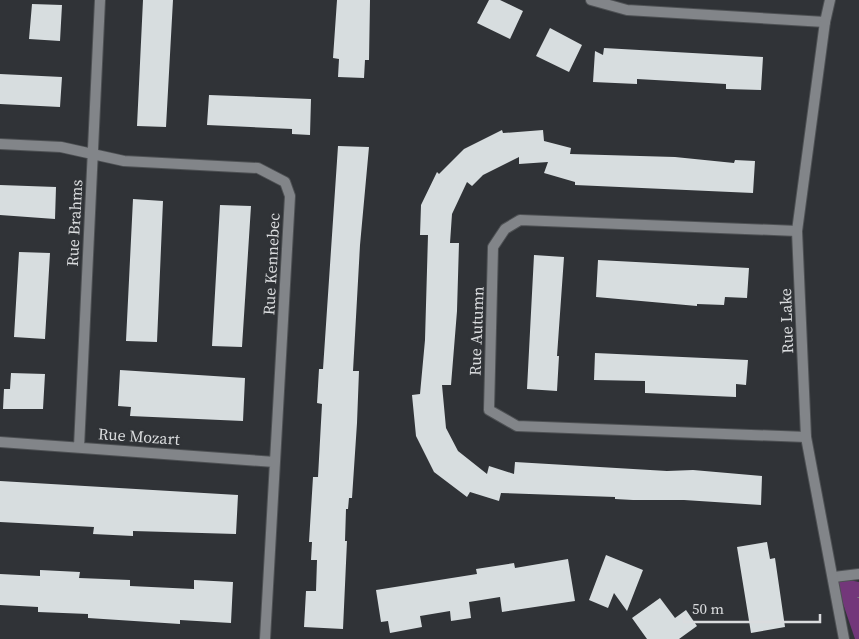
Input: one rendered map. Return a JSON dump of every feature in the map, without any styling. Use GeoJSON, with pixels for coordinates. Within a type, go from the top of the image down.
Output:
{"type":"FeatureCollection","features":[{"type":"Feature","properties":{"kind":"street","name":"Rue Brahms"},"geometry":{"type":"LineString","coordinates":[[79,447],[100,0]]}},
{"type":"Feature","properties":{"kind":"street"},"geometry":{"type":"LineString","coordinates":[[591,0],[627,10],[825,22]]}},
{"type":"Feature","properties":{"kind":"street","name":"Rue Lake"},"geometry":{"type":"LineString","coordinates":[[830,0],[825,22],[797,231],[806,437],[844,639]]}},
{"type":"Feature","properties":{"kind":"street","name":"Rue Kennebec"},"geometry":{"type":"LineString","coordinates":[[0,144],[61,147],[124,161],[258,168],[285,182],[290,196],[265,639]]}},
{"type":"Feature","properties":{"kind":"street","name":"Rue Autumn"},"geometry":{"type":"LineString","coordinates":[[797,231],[520,220],[505,229],[493,247],[489,410],[517,426],[806,437]]}},
{"type":"Feature","properties":{"kind":"street","name":"Rue Mozart"},"geometry":{"type":"LineString","coordinates":[[0,442],[275,462]]}},
{"type":"Feature","properties":{"kind":"street"},"geometry":{"type":"LineString","coordinates":[[834,578],[859,574]]}},
{"type":"Feature","properties":{"kind":"shaded area"},"geometry":{"type":"Polygon","coordinates":[[[834,577],[859,582],[859,639],[855,639],[834,577]]]}},
{"type":"Feature","properties":{"kind":"building"},"geometry":{"type":"Polygon","coordinates":[[[143,0],[173,0],[166,127],[137,126],[143,0]]]}},
{"type":"Feature","properties":{"kind":"building"},"geometry":{"type":"Polygon","coordinates":[[[337,0],[370,0],[369,60],[365,60],[364,78],[338,77],[339,59],[333,58],[337,0]]]}},
{"type":"Feature","properties":{"kind":"building"},"geometry":{"type":"Polygon","coordinates":[[[489,0],[500,0],[523,11],[510,39],[477,23],[489,0]]]}},
{"type":"Feature","properties":{"kind":"building"},"geometry":{"type":"Polygon","coordinates":[[[32,4],[62,5],[60,41],[29,39],[32,4]]]}},
{"type":"Feature","properties":{"kind":"building"},"geometry":{"type":"Polygon","coordinates":[[[550,28],[582,45],[569,72],[536,56],[550,28]]]}},
{"type":"Feature","properties":{"kind":"building"},"geometry":{"type":"Polygon","coordinates":[[[604,48],[763,57],[761,90],[726,89],[726,84],[637,79],[637,84],[593,82],[595,51],[603,55],[604,48]]]}},
{"type":"Feature","properties":{"kind":"building"},"geometry":{"type":"Polygon","coordinates":[[[0,74],[62,77],[60,107],[0,104],[0,74]]]}},
{"type":"Feature","properties":{"kind":"building"},"geometry":{"type":"Polygon","coordinates":[[[209,95],[311,99],[310,135],[292,134],[292,129],[207,125],[209,95]]]}},
{"type":"Feature","properties":{"kind":"building"},"geometry":{"type":"Polygon","coordinates":[[[502,130],[503,133],[543,130],[544,141],[571,148],[570,154],[675,157],[734,163],[735,160],[755,161],[753,193],[575,185],[575,182],[544,173],[548,162],[519,164],[519,157],[483,175],[472,186],[467,182],[452,214],[450,243],[459,243],[457,311],[451,385],[442,385],[446,428],[458,451],[487,474],[489,466],[514,474],[515,462],[667,471],[693,470],[762,476],[761,505],[501,493],[499,501],[470,492],[467,497],[434,472],[416,436],[412,395],[420,394],[425,340],[428,235],[420,235],[421,205],[437,172],[439,174],[464,149],[502,130]]]}},
{"type":"Feature","properties":{"kind":"building"},"geometry":{"type":"Polygon","coordinates":[[[338,146],[369,147],[360,245],[353,371],[359,371],[357,423],[352,498],[349,498],[348,509],[346,509],[345,541],[347,541],[343,629],[304,627],[306,591],[316,591],[317,560],[311,560],[312,542],[309,542],[313,477],[318,477],[322,404],[317,403],[319,369],[323,369],[338,146]]]}},
{"type":"Feature","properties":{"kind":"building"},"geometry":{"type":"Polygon","coordinates":[[[0,185],[56,187],[55,219],[0,215],[0,185]]]}},
{"type":"Feature","properties":{"kind":"building"},"geometry":{"type":"Polygon","coordinates":[[[133,199],[163,201],[157,342],[126,341],[133,199]]]}},
{"type":"Feature","properties":{"kind":"building"},"geometry":{"type":"Polygon","coordinates":[[[220,205],[251,206],[242,347],[212,346],[220,205]]]}},
{"type":"Feature","properties":{"kind":"building"},"geometry":{"type":"Polygon","coordinates":[[[19,252],[50,253],[45,339],[14,337],[19,252]]]}},
{"type":"Feature","properties":{"kind":"building"},"geometry":{"type":"Polygon","coordinates":[[[534,255],[564,257],[557,356],[559,356],[557,391],[527,389],[534,255]]]}},
{"type":"Feature","properties":{"kind":"building"},"geometry":{"type":"Polygon","coordinates":[[[598,260],[749,268],[747,298],[725,297],[724,305],[697,304],[697,306],[596,297],[598,260]]]}},
{"type":"Feature","properties":{"kind":"building"},"geometry":{"type":"Polygon","coordinates":[[[595,353],[748,360],[746,385],[736,384],[736,397],[645,393],[645,381],[594,380],[595,353]]]}},
{"type":"Feature","properties":{"kind":"building"},"geometry":{"type":"Polygon","coordinates":[[[120,370],[245,378],[243,421],[130,416],[131,407],[118,406],[120,370]]]}},
{"type":"Feature","properties":{"kind":"building"},"geometry":{"type":"Polygon","coordinates":[[[11,373],[45,374],[43,409],[3,409],[4,389],[10,389],[11,373]]]}},
{"type":"Feature","properties":{"kind":"building"},"geometry":{"type":"Polygon","coordinates":[[[0,481],[238,495],[236,534],[133,531],[133,536],[93,534],[94,527],[0,522],[0,481]]]}},
{"type":"Feature","properties":{"kind":"building"},"geometry":{"type":"Polygon","coordinates":[[[767,542],[770,559],[775,558],[785,627],[751,633],[737,547],[767,542]]]}},
{"type":"Feature","properties":{"kind":"building"},"geometry":{"type":"Polygon","coordinates":[[[606,555],[643,570],[627,611],[614,593],[608,608],[589,600],[606,555]]]}},
{"type":"Feature","properties":{"kind":"building"},"geometry":{"type":"Polygon","coordinates":[[[568,559],[575,601],[502,612],[500,597],[469,602],[471,618],[451,621],[450,611],[420,616],[422,627],[390,633],[388,621],[381,622],[376,590],[477,574],[476,569],[514,563],[515,568],[568,559]]]}},
{"type":"Feature","properties":{"kind":"building"},"geometry":{"type":"Polygon","coordinates":[[[40,570],[80,572],[79,578],[130,580],[130,586],[194,589],[194,580],[233,582],[231,623],[180,620],[180,624],[88,618],[88,614],[38,612],[38,607],[0,605],[0,574],[40,576],[40,570]]]}},
{"type":"Feature","properties":{"kind":"building"},"geometry":{"type":"Polygon","coordinates":[[[660,598],[675,618],[686,610],[697,626],[679,639],[647,639],[632,618],[660,598]]]}}]}
